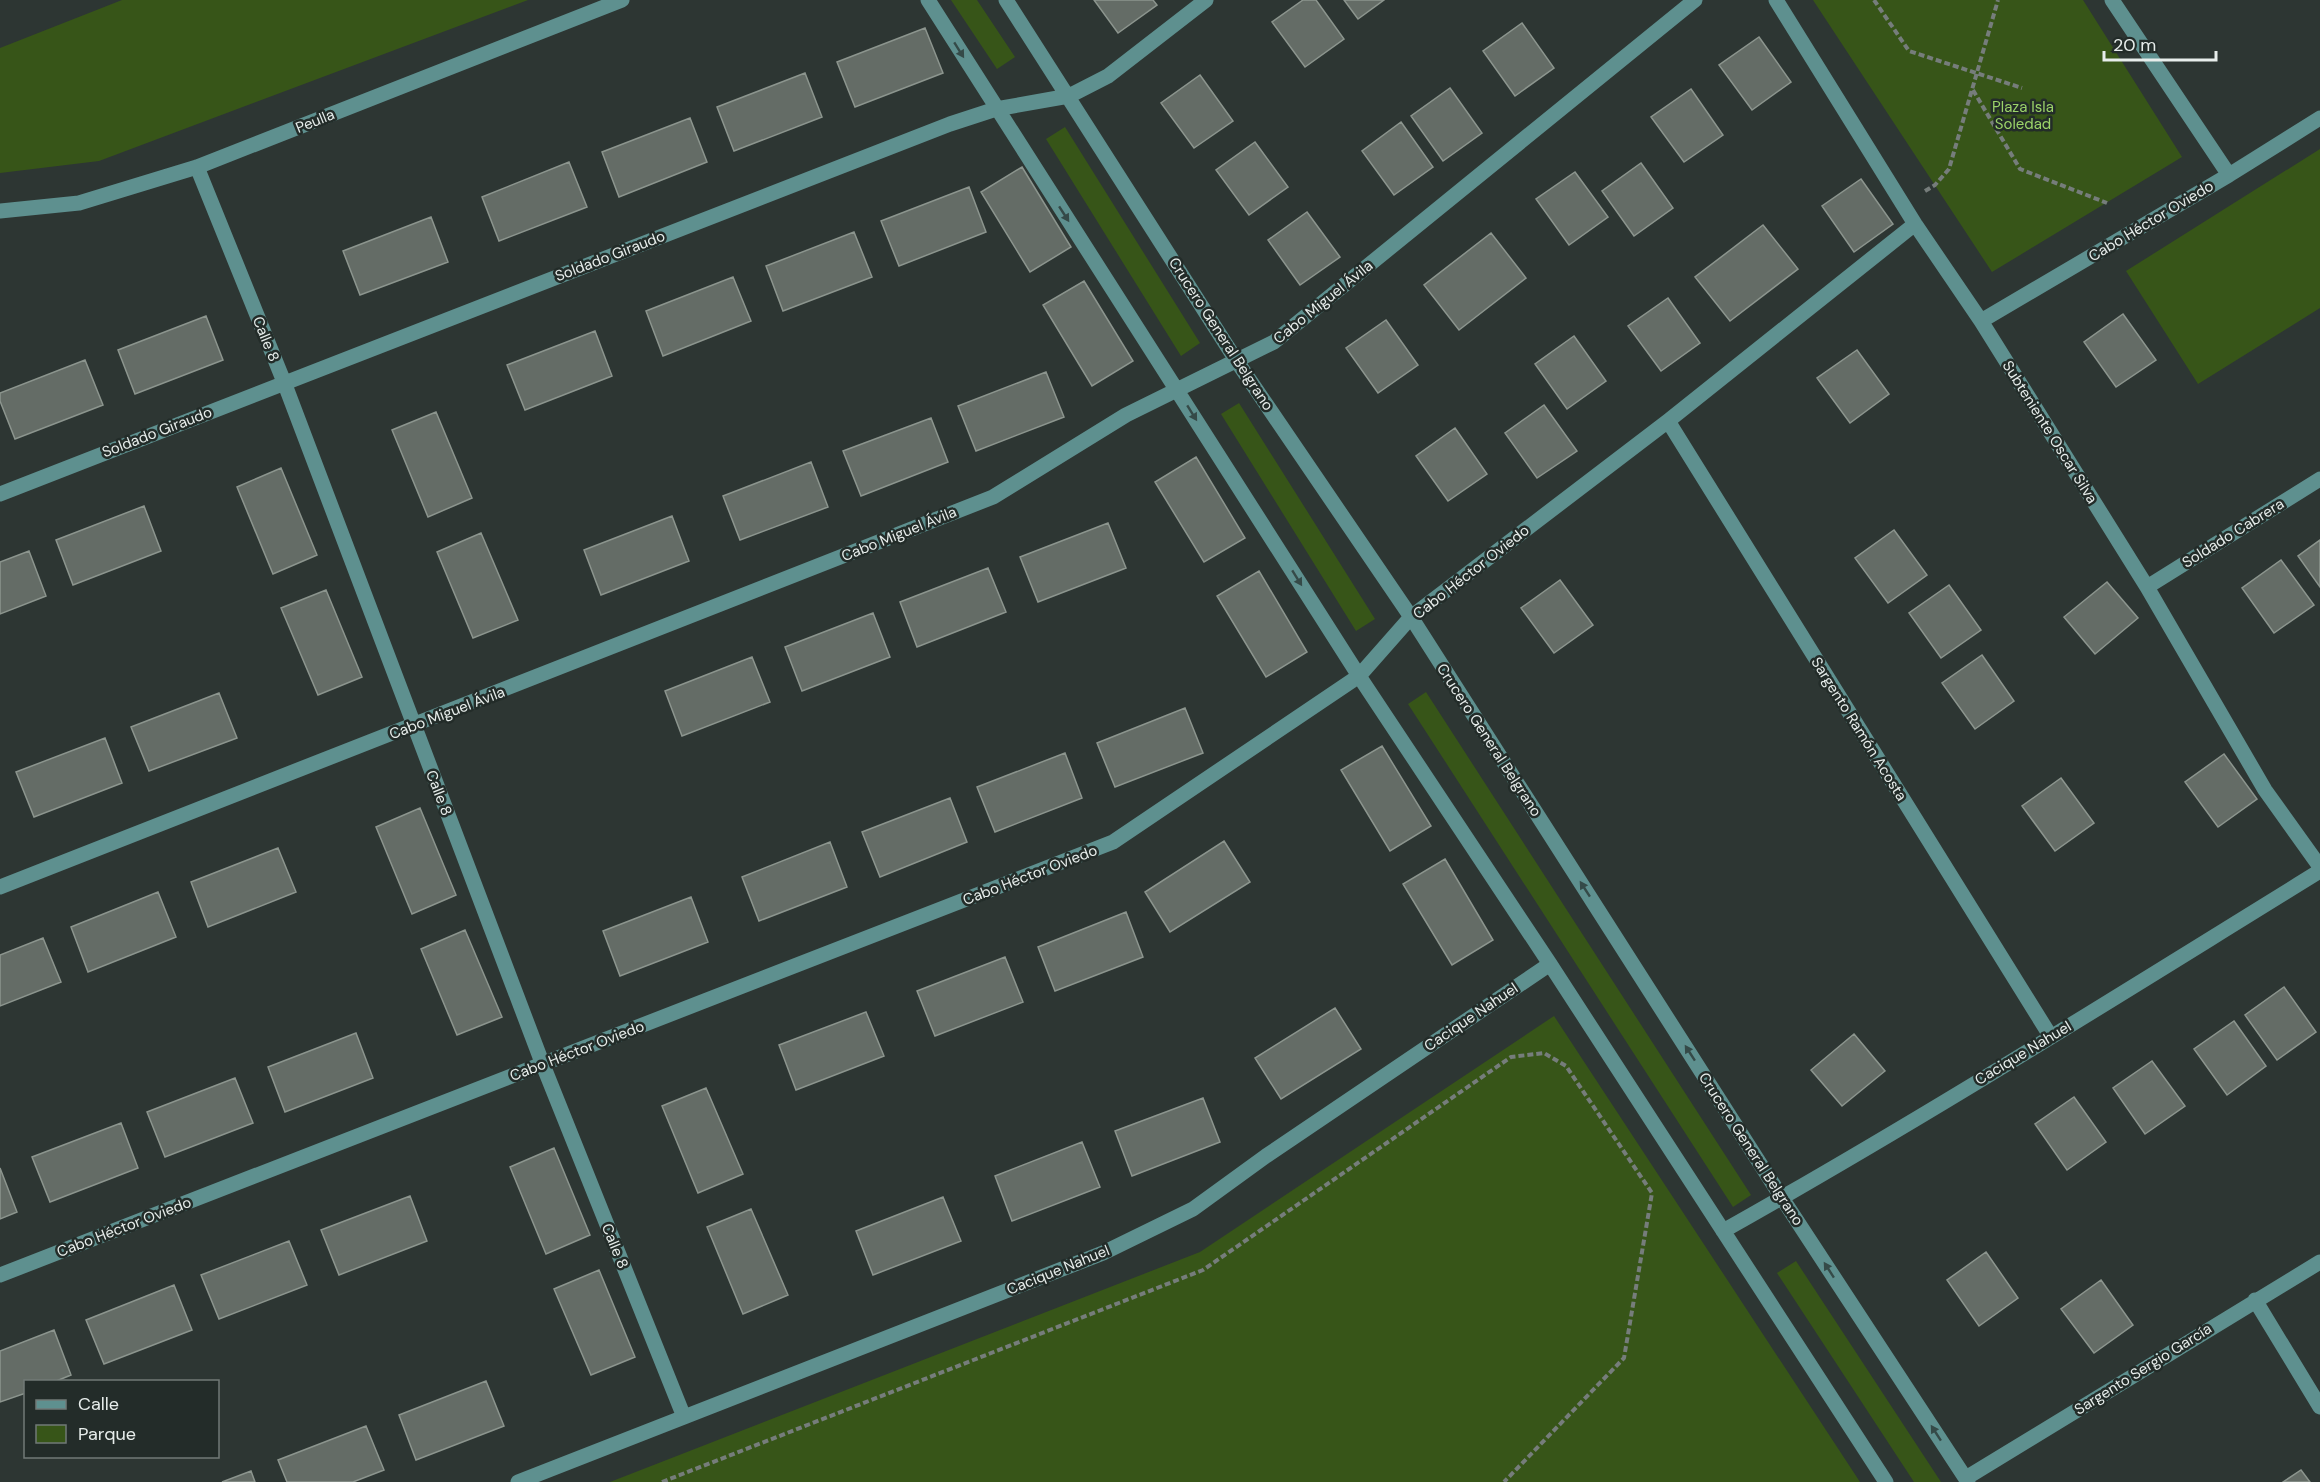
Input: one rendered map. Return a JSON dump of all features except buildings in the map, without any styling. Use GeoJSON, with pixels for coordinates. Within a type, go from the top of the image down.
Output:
{"type":"FeatureCollection","features":[{"type":"Feature","properties":{"kind":"street","name":"Peulla"},"geometry":{"type":"LineString","coordinates":[[0,211],[79,203],[197,167],[622,0]]}},
{"type":"Feature","properties":{"kind":"street"},"geometry":{"type":"LineString","coordinates":[[928,0],[1359,676],[1550,963],[1886,1482]]}},
{"type":"Feature","properties":{"kind":"street","name":"Crucero General Belgrano"},"geometry":{"type":"LineString","coordinates":[[1006,0],[1236,360],[1411,617],[1782,1198],[1967,1480]]}},
{"type":"Feature","properties":{"kind":"street","name":"Soldado Giraudo"},"geometry":{"type":"LineString","coordinates":[[0,494],[939,128],[996,109],[1069,96],[1108,76],[1206,0]]}},
{"type":"Feature","properties":{"kind":"street","name":"Cabo Miguel Ávila"},"geometry":{"type":"LineString","coordinates":[[0,887],[993,497],[1126,415],[1274,342],[1695,0]]}},
{"type":"Feature","properties":{"kind":"street","name":"Subteniente Oscar Silva"},"geometry":{"type":"LineString","coordinates":[[1776,0],[1915,224],[1981,321],[2146,587],[2265,790],[2320,868]]}},
{"type":"Feature","properties":{"kind":"street"},"geometry":{"type":"LineString","coordinates":[[2112,0],[2229,176]]}},
{"type":"Feature","properties":{"kind":"street","name":"Cabo Héctor Oviedo"},"geometry":{"type":"LineString","coordinates":[[1981,321],[2229,176],[2320,118]]}},
{"type":"Feature","properties":{"kind":"street","name":"Calle 8"},"geometry":{"type":"LineString","coordinates":[[197,167],[284,382],[543,1065],[684,1417]]}},
{"type":"Feature","properties":{"kind":"street","name":"Cabo Héctor Oviedo"},"geometry":{"type":"LineString","coordinates":[[0,1275],[1113,842],[1359,676],[1411,617],[1668,421],[1915,224]]}},
{"type":"Feature","properties":{"kind":"street","name":"Sargento Ramón Acosta"},"geometry":{"type":"LineString","coordinates":[[1668,421],[2051,1036]]}},
{"type":"Feature","properties":{"kind":"street","name":"Soldado Cabrera"},"geometry":{"type":"LineString","coordinates":[[2146,587],[2320,479]]}},
{"type":"Feature","properties":{"kind":"street","name":"Cacique Nahuel"},"geometry":{"type":"LineString","coordinates":[[1723,1231],[2051,1036],[2320,868]]}},
{"type":"Feature","properties":{"kind":"street","name":"Cacique Nahuel"},"geometry":{"type":"LineString","coordinates":[[518,1482],[1103,1253],[1193,1209],[1276,1149],[1550,963]]}},
{"type":"Feature","properties":{"kind":"street","name":"Sargento Sergio García"},"geometry":{"type":"LineString","coordinates":[[1967,1480],[2255,1300],[2320,1262]]}},
{"type":"Feature","properties":{"kind":"street"},"geometry":{"type":"LineString","coordinates":[[2255,1300],[2320,1407]]}},
{"type":"Feature","properties":{"kind":"path"},"geometry":{"type":"LineString","coordinates":[[1874,0],[1909,51],[2022,88]]}},
{"type":"Feature","properties":{"kind":"path"},"geometry":{"type":"LineString","coordinates":[[1904,205],[1935,185],[1949,169],[1998,0]]}},
{"type":"Feature","properties":{"kind":"path"},"geometry":{"type":"LineString","coordinates":[[1972,89],[2020,169],[2107,203]]}},
{"type":"Feature","properties":{"kind":"path"},"geometry":{"type":"LineString","coordinates":[[662,1482],[1203,1270],[1511,1057],[1544,1053],[1566,1066],[1652,1193],[1624,1358],[1504,1482]]}},
{"type":"Feature","properties":{"kind":"green space"},"geometry":{"type":"Polygon","coordinates":[[[122,0],[528,0],[99,161],[0,173],[0,48],[122,0]]]}},
{"type":"Feature","properties":{"kind":"green space"},"geometry":{"type":"Polygon","coordinates":[[[951,0],[977,0],[1015,57],[997,69],[951,0]]]}},
{"type":"Feature","properties":{"kind":"green space","name":"Plaza Isla Soledad"},"geometry":{"type":"Polygon","coordinates":[[[1813,0],[2083,0],[2182,157],[1992,272],[1813,0]]]}},
{"type":"Feature","properties":{"kind":"green space"},"geometry":{"type":"Polygon","coordinates":[[[1065,127],[1200,343],[1181,356],[1046,139],[1065,127]]]}},
{"type":"Feature","properties":{"kind":"green space"},"geometry":{"type":"Polygon","coordinates":[[[2320,149],[2320,308],[2198,384],[2126,271],[2320,149]]]}},
{"type":"Feature","properties":{"kind":"green space"},"geometry":{"type":"Polygon","coordinates":[[[1239,403],[1375,619],[1356,631],[1221,414],[1239,403]]]}},
{"type":"Feature","properties":{"kind":"green space"},"geometry":{"type":"Polygon","coordinates":[[[1426,692],[1751,1195],[1733,1207],[1408,704],[1426,692]]]}},
{"type":"Feature","properties":{"kind":"green space"},"geometry":{"type":"Polygon","coordinates":[[[1554,1016],[1860,1482],[610,1482],[1200,1252],[1554,1016]]]}},
{"type":"Feature","properties":{"kind":"green space"},"geometry":{"type":"Polygon","coordinates":[[[1796,1261],[1941,1482],[1914,1482],[1777,1273],[1796,1261]]]}}]}
